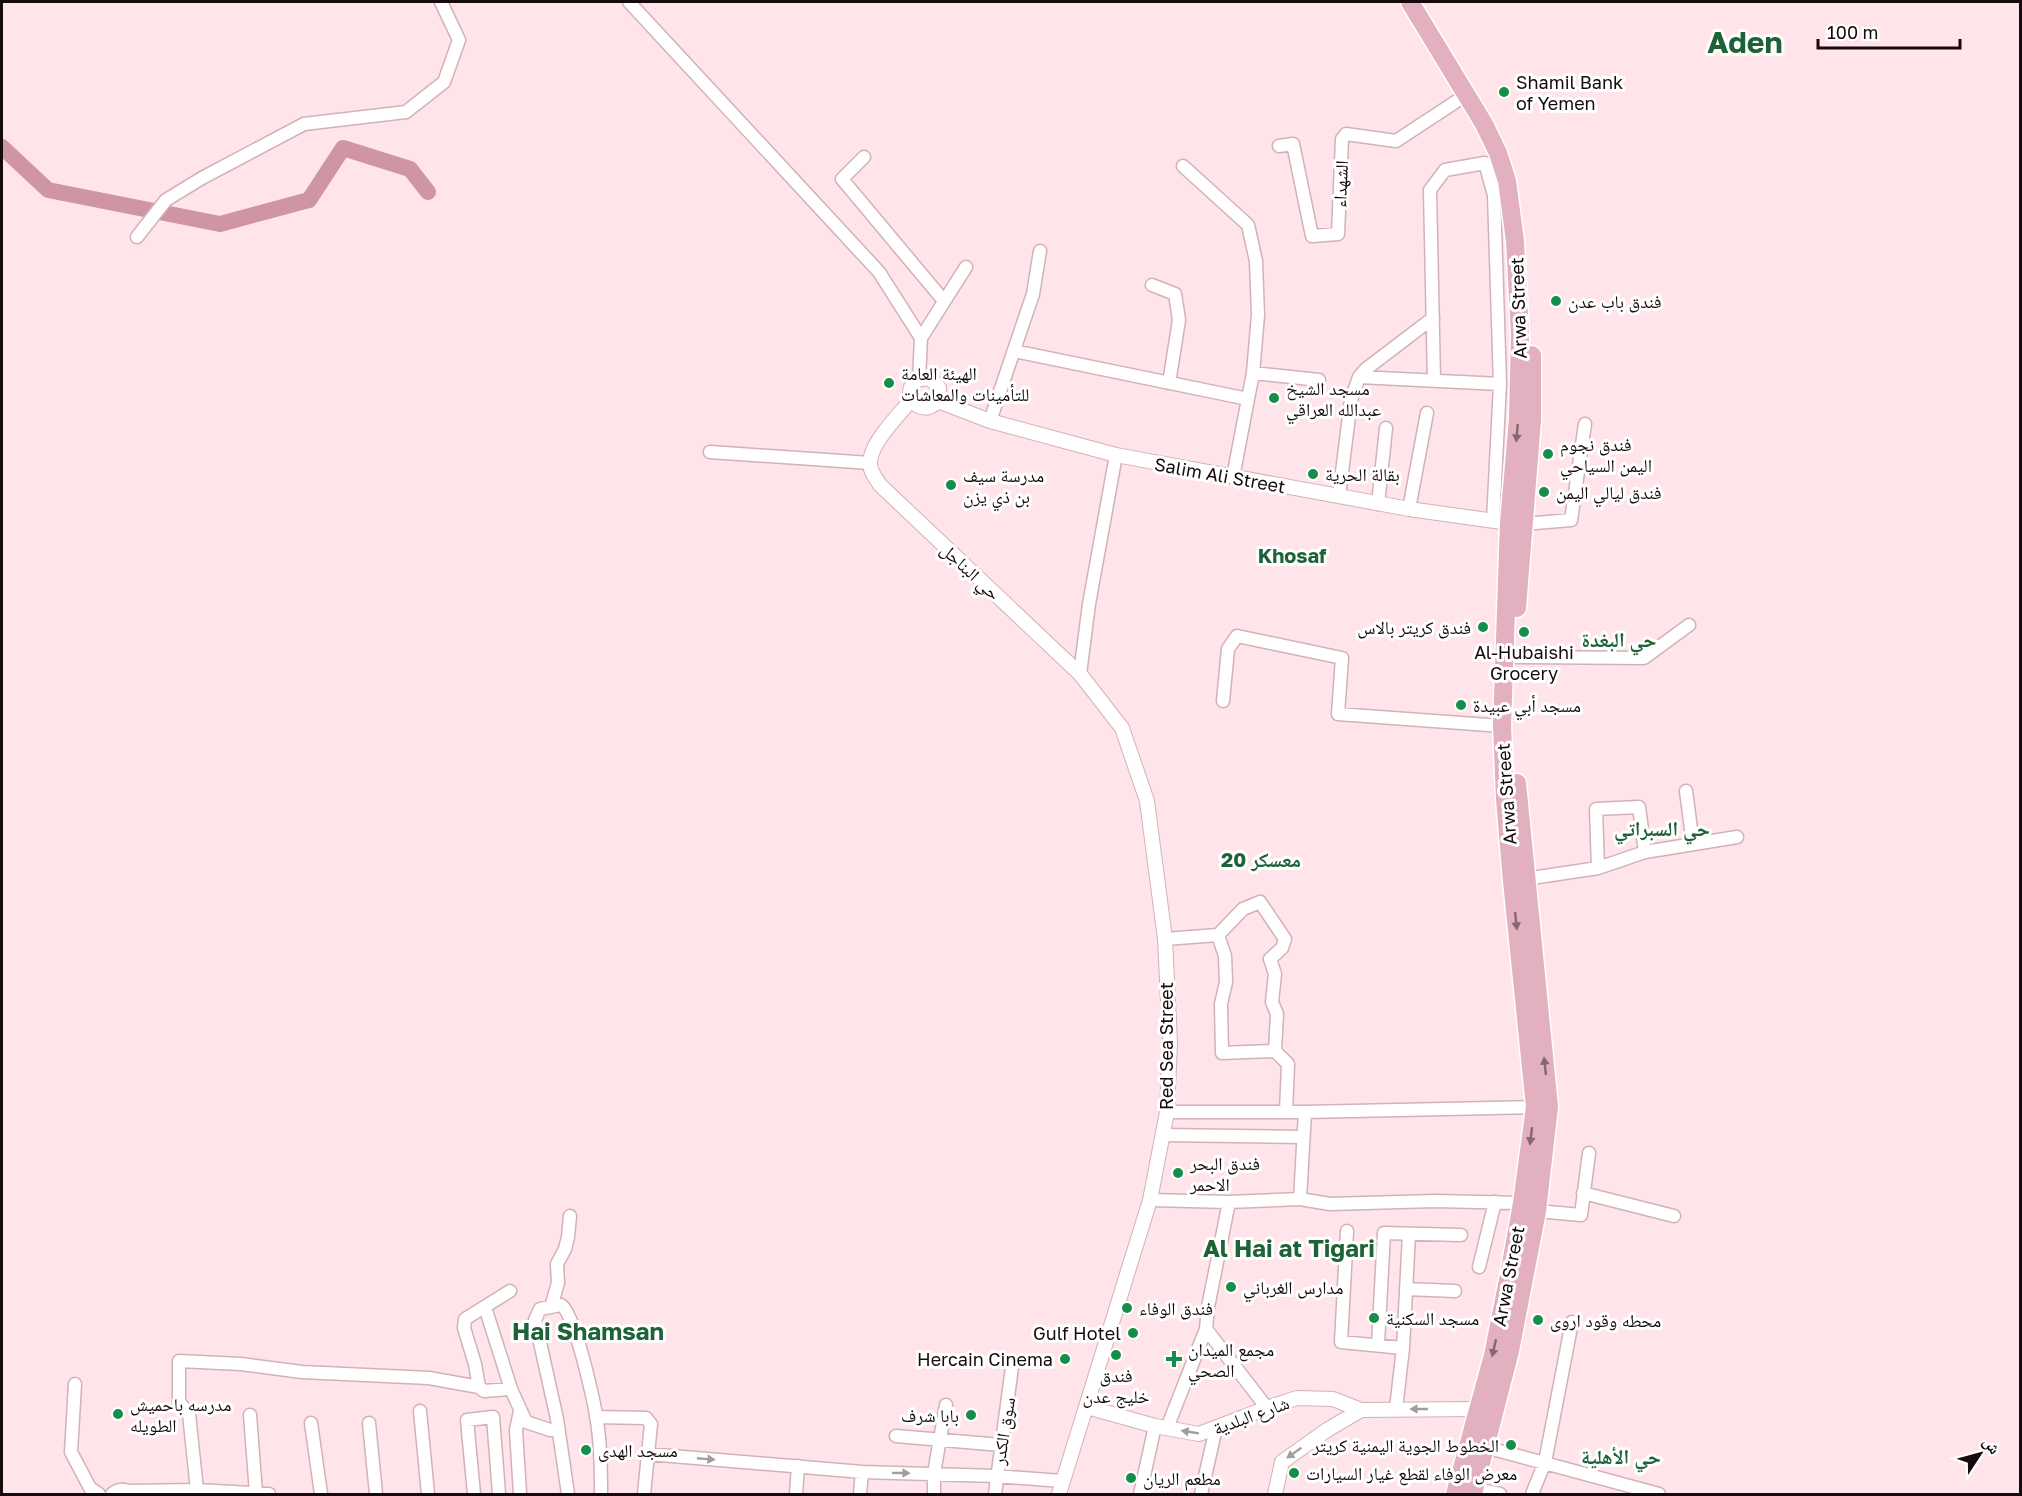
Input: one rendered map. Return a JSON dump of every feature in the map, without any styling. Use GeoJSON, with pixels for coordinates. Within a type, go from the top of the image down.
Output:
{"type":"FeatureCollection","features":[{"type":"Feature","properties":{"kind":"main road","name":"Arwa Street"},"geometry":{"type":"LineString","coordinates":[[1410,2],[1484,124],[1498,153],[1507,181],[1515,241],[1521,335],[1518,418],[1508,522],[1502,726],[1505,799],[1519,880],[1542,1107],[1530,1207],[1492,1355],[1485,1409],[1485,1447],[1474,1492]]}},
{"type":"Feature","properties":{"kind":"main road","name":"Arwa Street"},"geometry":{"type":"LineString","coordinates":[[1423,2],[1506,148],[1517,178],[1523,209],[1532,334],[1532,420],[1508,522],[1514,657],[1519,880]]}},
{"type":"Feature","properties":{"kind":"main road","name":"Arwa Street"},"geometry":{"type":"LineString","coordinates":[[1455,1494],[1485,1409]]}},
{"type":"Feature","properties":{"kind":"street"},"geometry":{"type":"LineString","coordinates":[[136,237],[166,201],[202,178],[304,124],[406,112],[444,82],[459,40],[441,2]]}},
{"type":"Feature","properties":{"kind":"street"},"geometry":{"type":"LineString","coordinates":[[629,2],[879,272],[921,338]]}},
{"type":"Feature","properties":{"kind":"street","name":"الشهداء"},"geometry":{"type":"LineString","coordinates":[[1279,146],[1293,144],[1312,236],[1338,234],[1342,139],[1346,134],[1396,141],[1466,95]]}},
{"type":"Feature","properties":{"kind":"street"},"geometry":{"type":"LineString","coordinates":[[864,158],[842,179],[944,301]]}},
{"type":"Feature","properties":{"kind":"street"},"geometry":{"type":"LineString","coordinates":[[1434,381],[1430,190],[1445,170],[1485,163],[1494,195],[1500,384],[1508,522],[1566,522],[1571,520],[1585,424]]}},
{"type":"Feature","properties":{"kind":"street"},"geometry":{"type":"LineString","coordinates":[[1183,166],[1248,225],[1256,261],[1258,315],[1253,373],[1233,477]]}},
{"type":"Feature","properties":{"kind":"street"},"geometry":{"type":"LineString","coordinates":[[990,421],[1033,294],[1040,251]]}},
{"type":"Feature","properties":{"kind":"street"},"geometry":{"type":"LineString","coordinates":[[710,452],[870,463],[872,453],[881,437],[911,400],[910,388],[919,379],[921,338],[966,267]]}},
{"type":"Feature","properties":{"kind":"street"},"geometry":{"type":"LineString","coordinates":[[1152,285],[1175,294],[1179,320],[1169,383]]}},
{"type":"Feature","properties":{"kind":"street"},"geometry":{"type":"LineString","coordinates":[[1339,496],[1351,400],[1359,378],[1366,369],[1433,318]]}},
{"type":"Feature","properties":{"kind":"street"},"geometry":{"type":"LineString","coordinates":[[1014,351],[1248,399]]}},
{"type":"Feature","properties":{"kind":"street"},"geometry":{"type":"LineString","coordinates":[[1253,373],[1319,380]]}},
{"type":"Feature","properties":{"kind":"street"},"geometry":{"type":"LineString","coordinates":[[1359,378],[1500,384]]}},
{"type":"Feature","properties":{"kind":"street"},"geometry":{"type":"LineString","coordinates":[[911,400],[921,408],[928,408],[938,401],[940,395],[936,383],[931,379],[919,379]]}},
{"type":"Feature","properties":{"kind":"street","name":"Salim Ali Street"},"geometry":{"type":"LineString","coordinates":[[938,401],[990,421],[1116,455],[1378,504],[1508,522]]}},
{"type":"Feature","properties":{"kind":"street"},"geometry":{"type":"LineString","coordinates":[[1408,509],[1426,413]]}},
{"type":"Feature","properties":{"kind":"street"},"geometry":{"type":"LineString","coordinates":[[1378,504],[1386,428]]}},
{"type":"Feature","properties":{"kind":"street"},"geometry":{"type":"LineString","coordinates":[[1080,674],[1089,604],[1116,455]]}},
{"type":"Feature","properties":{"kind":"street","name":"حي البناجل"},"geometry":{"type":"LineString","coordinates":[[870,463],[872,472],[880,485],[1080,674]]}},
{"type":"Feature","properties":{"kind":"street"},"geometry":{"type":"LineString","coordinates":[[1514,657],[1644,658],[1689,625]]}},
{"type":"Feature","properties":{"kind":"street"},"geometry":{"type":"LineString","coordinates":[[1223,701],[1228,649],[1237,636],[1342,658],[1338,714],[1502,726]]}},
{"type":"Feature","properties":{"kind":"street","name":"Red Sea Street"},"geometry":{"type":"LineString","coordinates":[[1061,1488],[1150,1200],[1167,1112],[1170,1042],[1165,939],[1147,801],[1122,728],[1080,674]]}},
{"type":"Feature","properties":{"kind":"street"},"geometry":{"type":"LineString","coordinates":[[1686,791],[1693,844]]}},
{"type":"Feature","properties":{"kind":"street"},"geometry":{"type":"LineString","coordinates":[[1598,868],[1596,809],[1639,807],[1645,852]]}},
{"type":"Feature","properties":{"kind":"street"},"geometry":{"type":"LineString","coordinates":[[1519,880],[1598,868],[1645,852],[1737,837]]}},
{"type":"Feature","properties":{"kind":"street"},"geometry":{"type":"LineString","coordinates":[[1165,939],[1218,935],[1243,909],[1260,902],[1285,939],[1282,948],[1270,959],[1275,974],[1272,1002],[1277,1014],[1275,1051]]}},
{"type":"Feature","properties":{"kind":"street"},"geometry":{"type":"LineString","coordinates":[[1218,935],[1225,956],[1226,982],[1221,1004],[1222,1053],[1275,1051],[1288,1064],[1286,1112]]}},
{"type":"Feature","properties":{"kind":"street"},"geometry":{"type":"LineString","coordinates":[[1167,1112],[1305,1112],[1542,1107]]}},
{"type":"Feature","properties":{"kind":"street"},"geometry":{"type":"LineString","coordinates":[[1300,1199],[1305,1112]]}},
{"type":"Feature","properties":{"kind":"street"},"geometry":{"type":"LineString","coordinates":[[1162,1135],[1302,1137]]}},
{"type":"Feature","properties":{"kind":"street"},"geometry":{"type":"LineString","coordinates":[[1150,1200],[1228,1202],[1300,1199],[1330,1204],[1495,1202],[1581,1215],[1589,1153]]}},
{"type":"Feature","properties":{"kind":"street"},"geometry":{"type":"LineString","coordinates":[[1583,1193],[1674,1216]]}},
{"type":"Feature","properties":{"kind":"street"},"geometry":{"type":"LineString","coordinates":[[1140,1494],[1161,1427],[1206,1329],[1228,1202]]}},
{"type":"Feature","properties":{"kind":"street"},"geometry":{"type":"LineString","coordinates":[[1479,1267],[1495,1202]]}},
{"type":"Feature","properties":{"kind":"street"},"geometry":{"type":"LineString","coordinates":[[551,1307],[558,1283],[557,1264],[565,1249],[570,1216]]}},
{"type":"Feature","properties":{"kind":"street"},"geometry":{"type":"LineString","coordinates":[[1347,1232],[1341,1342],[1403,1348]]}},
{"type":"Feature","properties":{"kind":"street"},"geometry":{"type":"LineString","coordinates":[[1378,1344],[1384,1233],[1461,1235]]}},
{"type":"Feature","properties":{"kind":"street"},"geometry":{"type":"LineString","coordinates":[[1396,1409],[1403,1348],[1408,1235]]}},
{"type":"Feature","properties":{"kind":"street"},"geometry":{"type":"LineString","coordinates":[[1406,1289],[1455,1291]]}},
{"type":"Feature","properties":{"kind":"street"},"geometry":{"type":"LineString","coordinates":[[479,1387],[464,1328],[465,1319],[510,1291]]}},
{"type":"Feature","properties":{"kind":"street"},"geometry":{"type":"LineString","coordinates":[[568,1494],[558,1430],[535,1320],[540,1309],[561,1305],[568,1311],[587,1372],[597,1417],[602,1472],[601,1494]]}},
{"type":"Feature","properties":{"kind":"street"},"geometry":{"type":"LineString","coordinates":[[485,1307],[511,1389],[526,1422],[550,1430],[558,1430]]}},
{"type":"Feature","properties":{"kind":"street"},"geometry":{"type":"LineString","coordinates":[[1532,1494],[1545,1462],[1572,1322]]}},
{"type":"Feature","properties":{"kind":"street"},"geometry":{"type":"LineString","coordinates":[[1206,1329],[1267,1408]]}},
{"type":"Feature","properties":{"kind":"street"},"geometry":{"type":"LineString","coordinates":[[197,1490],[189,1414],[179,1402],[179,1361],[241,1364],[302,1372],[429,1378],[479,1387],[484,1391],[511,1389]]}},
{"type":"Feature","properties":{"kind":"street","name":"سوق الكدر"},"geometry":{"type":"LineString","coordinates":[[995,1494],[1012,1367]]}},
{"type":"Feature","properties":{"kind":"street"},"geometry":{"type":"LineString","coordinates":[[75,1384],[71,1452],[90,1488],[99,1494]]}},
{"type":"Feature","properties":{"kind":"street","name":"شارع البلدية"},"geometry":{"type":"LineString","coordinates":[[1087,1407],[1161,1427],[1199,1434],[1297,1398],[1333,1399],[1361,1410],[1485,1409]]}},
{"type":"Feature","properties":{"kind":"street"},"geometry":{"type":"LineString","coordinates":[[934,1494],[934,1473],[946,1405]]}},
{"type":"Feature","properties":{"kind":"street"},"geometry":{"type":"LineString","coordinates":[[1275,1494],[1282,1462],[1327,1430],[1361,1410]]}},
{"type":"Feature","properties":{"kind":"street"},"geometry":{"type":"LineString","coordinates":[[420,1411],[428,1494]]}},
{"type":"Feature","properties":{"kind":"street"},"geometry":{"type":"LineString","coordinates":[[520,1411],[516,1430],[520,1494]]}},
{"type":"Feature","properties":{"kind":"street"},"geometry":{"type":"LineString","coordinates":[[111,1494],[120,1490],[131,1493],[197,1490],[262,1494],[250,1415]]}},
{"type":"Feature","properties":{"kind":"street"},"geometry":{"type":"LineString","coordinates":[[474,1494],[467,1420],[493,1417],[499,1494]]}},
{"type":"Feature","properties":{"kind":"street"},"geometry":{"type":"LineString","coordinates":[[597,1417],[650,1420],[644,1494]]}},
{"type":"Feature","properties":{"kind":"street"},"geometry":{"type":"LineString","coordinates":[[311,1423],[321,1494]]}},
{"type":"Feature","properties":{"kind":"street"},"geometry":{"type":"LineString","coordinates":[[369,1423],[376,1494]]}},
{"type":"Feature","properties":{"kind":"street"},"geometry":{"type":"LineString","coordinates":[[1201,1494],[1216,1428]]}},
{"type":"Feature","properties":{"kind":"street"},"geometry":{"type":"LineString","coordinates":[[896,1436],[1001,1445]]}},
{"type":"Feature","properties":{"kind":"street"},"geometry":{"type":"LineString","coordinates":[[1485,1447],[1659,1494]]}},
{"type":"Feature","properties":{"kind":"street"},"geometry":{"type":"LineString","coordinates":[[648,1454],[862,1472],[996,1476],[1061,1488]]}},
{"type":"Feature","properties":{"kind":"street"},"geometry":{"type":"LineString","coordinates":[[796,1494],[798,1466]]}},
{"type":"Feature","properties":{"kind":"street"},"geometry":{"type":"LineString","coordinates":[[860,1494],[862,1472]]}},
{"type":"Feature","properties":{"kind":"street"},"geometry":{"type":"LineString","coordinates":[[1474,1492],[1500,1494]]}},
{"type":"Feature","properties":{"kind":"waterway"},"geometry":{"type":"LineString","coordinates":[[2,147],[48,190],[220,224],[309,200],[343,148],[410,169],[428,192]]}},
{"type":"Feature","properties":{"kind":"place","name":"Shamil Bank of Yemen"},"geometry":{"type":"Point","coordinates":[1504,92]}},
{"type":"Feature","properties":{"kind":"place","name":"فندق باب عدن"},"geometry":{"type":"Point","coordinates":[1556,301]}},
{"type":"Feature","properties":{"kind":"place","name":"الهيئة العامة للتأمينات والمعاشات"},"geometry":{"type":"Point","coordinates":[889,383]}},
{"type":"Feature","properties":{"kind":"place","name":"مسجد الشيخ عبدالله العراقي"},"geometry":{"type":"Point","coordinates":[1274,398]}},
{"type":"Feature","properties":{"kind":"place","name":"فندق نجوم اليمن السياحي"},"geometry":{"type":"Point","coordinates":[1548,454]}},
{"type":"Feature","properties":{"kind":"place","name":"بقالة الحرية"},"geometry":{"type":"Point","coordinates":[1313,474]}},
{"type":"Feature","properties":{"kind":"place","name":"مدرسة سيف بن ذي يزن"},"geometry":{"type":"Point","coordinates":[951,485]}},
{"type":"Feature","properties":{"kind":"place","name":"فندق ليالي اليمن"},"geometry":{"type":"Point","coordinates":[1544,492]}},
{"type":"Feature","properties":{"kind":"place","name":"فندق كريتر بالاس"},"geometry":{"type":"Point","coordinates":[1483,627]}},
{"type":"Feature","properties":{"kind":"place","name":"Al-Hubaishi Grocery"},"geometry":{"type":"Point","coordinates":[1524,632]}},
{"type":"Feature","properties":{"kind":"place","name":"مسجد أبي عبيدة"},"geometry":{"type":"Point","coordinates":[1461,705]}},
{"type":"Feature","properties":{"kind":"place","name":"فندق البحر الاحمر"},"geometry":{"type":"Point","coordinates":[1178,1173]}},
{"type":"Feature","properties":{"kind":"place","name":"مدارس الغرباني"},"geometry":{"type":"Point","coordinates":[1231,1287]}},
{"type":"Feature","properties":{"kind":"place","name":"فندق الوفاء"},"geometry":{"type":"Point","coordinates":[1127,1308]}},
{"type":"Feature","properties":{"kind":"place","name":"مسجد السكنية"},"geometry":{"type":"Point","coordinates":[1374,1318]}},
{"type":"Feature","properties":{"kind":"place","name":"محطه وقود اروى"},"geometry":{"type":"Point","coordinates":[1538,1320]}},
{"type":"Feature","properties":{"kind":"place","name":"Gulf Hotel"},"geometry":{"type":"Point","coordinates":[1133,1333]}},
{"type":"Feature","properties":{"kind":"place","name":"فندق خليج عدن"},"geometry":{"type":"Point","coordinates":[1116,1355]}},
{"type":"Feature","properties":{"kind":"place","name":"Hercain Cinema"},"geometry":{"type":"Point","coordinates":[1065,1359]}},
{"type":"Feature","properties":{"kind":"place","name":"مجمع الميدان الصحي"},"geometry":{"type":"Point","coordinates":[1174,1359]}},
{"type":"Feature","properties":{"kind":"place","name":"مدرسه باحميش الطويله"},"geometry":{"type":"Point","coordinates":[118,1414]}},
{"type":"Feature","properties":{"kind":"place","name":"بابا شرف"},"geometry":{"type":"Point","coordinates":[971,1415]}},
{"type":"Feature","properties":{"kind":"place","name":"الخطوط الجوية اليمنية كريتر"},"geometry":{"type":"Point","coordinates":[1511,1445]}},
{"type":"Feature","properties":{"kind":"place","name":"مسجد الهدى"},"geometry":{"type":"Point","coordinates":[586,1450]}},
{"type":"Feature","properties":{"kind":"place","name":"معرض الوفاء لقطع غيار السيارات"},"geometry":{"type":"Point","coordinates":[1294,1473]}},
{"type":"Feature","properties":{"kind":"place","name":"مطعم الريان"},"geometry":{"type":"Point","coordinates":[1131,1478]}},
{"type":"Feature","properties":{"kind":"district","name":"Aden"},"geometry":{"type":"Point","coordinates":[1745,42]}},
{"type":"Feature","properties":{"kind":"district","name":"Khosaf"},"geometry":{"type":"Point","coordinates":[1292,555]}},
{"type":"Feature","properties":{"kind":"district","name":"حي البغدة"},"geometry":{"type":"Point","coordinates":[1619,639]}},
{"type":"Feature","properties":{"kind":"district","name":"حي السبراتي"},"geometry":{"type":"Point","coordinates":[1662,828]}},
{"type":"Feature","properties":{"kind":"district","name":"معسكر 20"},"geometry":{"type":"Point","coordinates":[1261,859]}},
{"type":"Feature","properties":{"kind":"district","name":"Al Hai at Tigari"},"geometry":{"type":"Point","coordinates":[1289,1247]}},
{"type":"Feature","properties":{"kind":"district","name":"Hai Shamsan"},"geometry":{"type":"Point","coordinates":[588,1330]}},
{"type":"Feature","properties":{"kind":"district","name":"حي الأهلية"},"geometry":{"type":"Point","coordinates":[1621,1456]}}]}
